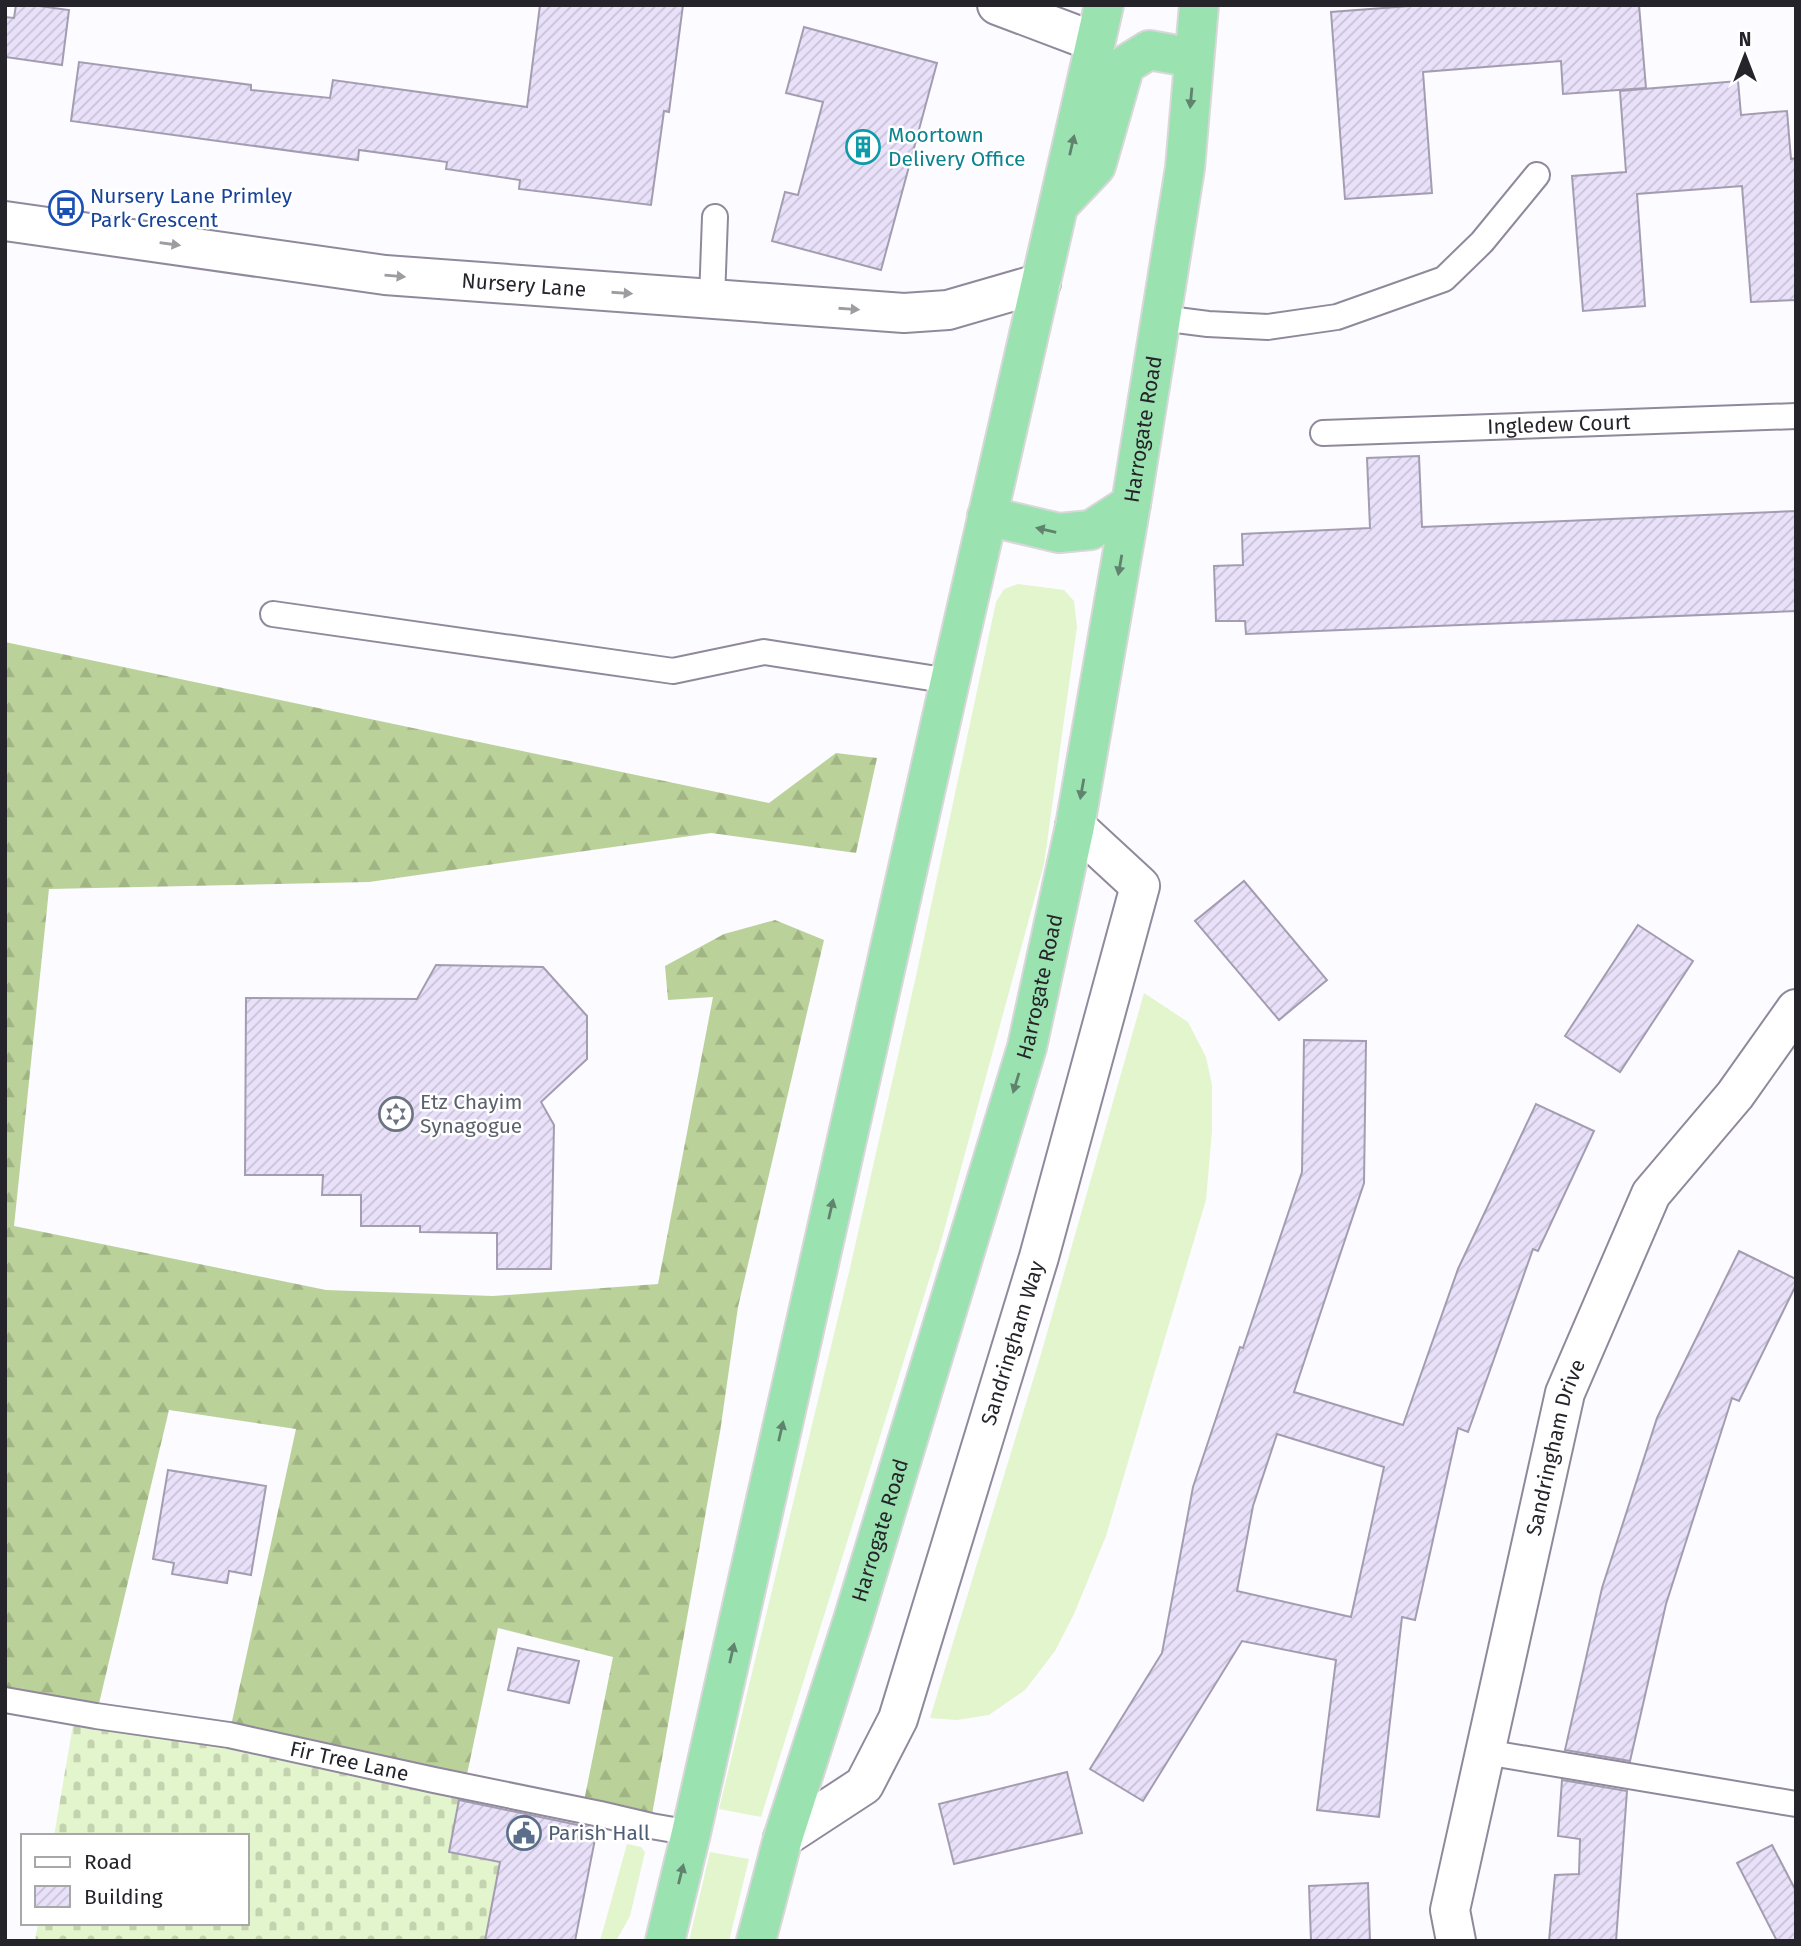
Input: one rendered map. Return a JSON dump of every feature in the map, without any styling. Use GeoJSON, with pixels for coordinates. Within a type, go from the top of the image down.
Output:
{"type":"FeatureCollection","features":[{"type":"Feature","properties":{"kind":"highway"},"geometry":{"type":"LineString","coordinates":[[665,1941],[1104,5]]}},
{"type":"Feature","properties":{"kind":"highway","name":"Harrogate Road"},"geometry":{"type":"LineString","coordinates":[[756,1941],[783,1838],[853,1620],[1027,1047],[1075,826],[1131,504],[1185,168],[1199,5]]}},
{"type":"Feature","properties":{"kind":"highway"},"geometry":{"type":"LineString","coordinates":[[1058,207],[1096,166],[1125,65],[1149,50],[1194,58]]}},
{"type":"Feature","properties":{"kind":"highway"},"geometry":{"type":"LineString","coordinates":[[987,516],[1059,533],[1091,530],[1131,504]]}},
{"type":"Feature","properties":{"kind":"street"},"geometry":{"type":"LineString","coordinates":[[997,5],[1096,42]]}},
{"type":"Feature","properties":{"kind":"street","name":"Nursery Lane"},"geometry":{"type":"LineString","coordinates":[[5,220],[386,275],[904,313],[948,310],[1041,283]]}},
{"type":"Feature","properties":{"kind":"street","name":"Sandringham Way"},"geometry":{"type":"LineString","coordinates":[[783,1838],[864,1786],[898,1719],[1039,1257],[1140,886],[1075,826]]}},
{"type":"Feature","properties":{"kind":"street","name":"Sandringham Drive"},"geometry":{"type":"LineString","coordinates":[[1456,1941],[1450,1909],[1565,1393],[1651,1194],[1735,1095],[1796,1009]]}},
{"type":"Feature","properties":{"kind":"lane"},"geometry":{"type":"LineString","coordinates":[[1161,318],[1268,327],[1337,317],[1444,279],[1482,242],[1536,175]]}},
{"type":"Feature","properties":{"kind":"lane"},"geometry":{"type":"LineString","coordinates":[[712,299],[715,217]]}},
{"type":"Feature","properties":{"kind":"lane","name":"Ingledew Court"},"geometry":{"type":"LineString","coordinates":[[1323,433],[1796,416]]}},
{"type":"Feature","properties":{"kind":"lane"},"geometry":{"type":"LineString","coordinates":[[272,614],[673,671],[764,652],[950,681]]}},
{"type":"Feature","properties":{"kind":"lane","name":"Fir Tree Lane"},"geometry":{"type":"LineString","coordinates":[[5,1700],[229,1735],[691,1833]]}},
{"type":"Feature","properties":{"kind":"lane"},"geometry":{"type":"LineString","coordinates":[[1485,1752],[1796,1804]]}},
{"type":"Feature","properties":{"kind":"green space"},"geometry":{"type":"Polygon","coordinates":[[[1018,584],[1064,590],[1074,601],[1077,627],[1044,864],[940,1245],[761,1817],[719,1809],[850,1268],[996,602],[1004,589],[1018,584]]]}},
{"type":"Feature","properties":{"kind":"green space"},"geometry":{"type":"Polygon","coordinates":[[[5,642],[769,803],[836,753],[877,758],[856,853],[711,833],[369,882],[49,889],[14,1226],[326,1290],[493,1296],[658,1284],[713,997],[668,1000],[665,966],[724,934],[775,920],[824,940],[738,1307],[720,1432],[650,1826],[583,1806],[613,1657],[498,1628],[466,1779],[229,1735],[296,1429],[169,1410],[96,1716],[5,1700],[5,642]]]}},
{"type":"Feature","properties":{"kind":"green space"},"geometry":{"type":"Polygon","coordinates":[[[1144,993],[1188,1022],[1206,1057],[1212,1085],[1212,1131],[1206,1200],[1106,1536],[1074,1614],[1055,1651],[1025,1690],[989,1715],[957,1720],[930,1718],[1041,1354],[1144,993]]]}},
{"type":"Feature","properties":{"kind":"green space"},"geometry":{"type":"Polygon","coordinates":[[[75,1713],[462,1787],[449,1852],[500,1862],[494,1893],[573,1941],[35,1941],[38,1925],[248,1925],[248,1834],[54,1834],[75,1713]]]}},
{"type":"Feature","properties":{"kind":"green space"},"geometry":{"type":"Polygon","coordinates":[[[627,1844],[641,1847],[645,1852],[630,1916],[616,1941],[600,1941],[627,1844]]]}},
{"type":"Feature","properties":{"kind":"green space"},"geometry":{"type":"Polygon","coordinates":[[[710,1852],[749,1859],[729,1941],[689,1941],[710,1852]]]}},
{"type":"Feature","properties":{"kind":"building"},"geometry":{"type":"Polygon","coordinates":[[[16,5],[69,10],[62,65],[5,57],[5,17],[14,18],[16,5]]]}},
{"type":"Feature","properties":{"kind":"building"},"geometry":{"type":"Polygon","coordinates":[[[540,5],[683,5],[669,112],[664,111],[651,205],[519,189],[520,180],[446,169],[447,162],[359,150],[358,160],[71,121],[79,62],[251,85],[251,90],[330,98],[333,80],[527,107],[540,5]]]}},
{"type":"Feature","properties":{"kind":"building"},"geometry":{"type":"Polygon","coordinates":[[[1423,5],[1639,5],[1646,88],[1563,94],[1561,61],[1423,72],[1432,193],[1345,199],[1331,12],[1423,5]]]}},
{"type":"Feature","properties":{"kind":"building","name":"Moortown Delivery Office"},"geometry":{"type":"Polygon","coordinates":[[[804,27],[937,63],[881,270],[772,241],[785,192],[798,195],[823,102],[786,93],[804,27]]]}},
{"type":"Feature","properties":{"kind":"building"},"geometry":{"type":"Polygon","coordinates":[[[1738,81],[1741,115],[1787,111],[1791,159],[1796,158],[1796,300],[1751,302],[1742,186],[1637,194],[1645,306],[1583,311],[1572,176],[1626,172],[1620,91],[1738,81]]]}},
{"type":"Feature","properties":{"kind":"building"},"geometry":{"type":"Polygon","coordinates":[[[1419,456],[1422,527],[1796,511],[1796,611],[1246,634],[1245,621],[1216,621],[1214,566],[1243,565],[1242,534],[1370,528],[1367,458],[1419,456]]]}},
{"type":"Feature","properties":{"kind":"building"},"geometry":{"type":"Polygon","coordinates":[[[1244,881],[1327,980],[1279,1020],[1195,921],[1244,881]]]}},
{"type":"Feature","properties":{"kind":"building"},"geometry":{"type":"Polygon","coordinates":[[[1638,925],[1693,961],[1620,1072],[1565,1036],[1638,925]]]}},
{"type":"Feature","properties":{"kind":"building","name":"Etz Chayim Synagogue"},"geometry":{"type":"Polygon","coordinates":[[[436,965],[543,967],[587,1016],[587,1059],[541,1102],[554,1125],[551,1269],[497,1269],[497,1233],[420,1232],[420,1226],[361,1226],[361,1195],[322,1195],[323,1175],[245,1175],[246,998],[417,999],[436,965]]]}},
{"type":"Feature","properties":{"kind":"building"},"geometry":{"type":"Polygon","coordinates":[[[1304,1040],[1366,1041],[1364,1183],[1294,1392],[1403,1425],[1458,1269],[1536,1104],[1594,1131],[1538,1251],[1533,1249],[1468,1432],[1458,1428],[1415,1620],[1402,1617],[1379,1817],[1317,1810],[1336,1660],[1242,1641],[1143,1801],[1090,1769],[1162,1653],[1193,1487],[1302,1172],[1304,1040]],[[1277,1434],[1253,1506],[1237,1591],[1351,1617],[1384,1467],[1277,1434]]]}},
{"type":"Feature","properties":{"kind":"building"},"geometry":{"type":"Polygon","coordinates":[[[1739,1251],[1796,1279],[1796,1285],[1739,1401],[1732,1398],[1666,1604],[1630,1761],[1565,1750],[1602,1588],[1657,1418],[1739,1251]]]}},
{"type":"Feature","properties":{"kind":"building"},"geometry":{"type":"Polygon","coordinates":[[[168,1470],[266,1486],[251,1575],[229,1571],[227,1583],[172,1574],[174,1563],[153,1559],[168,1470]]]}},
{"type":"Feature","properties":{"kind":"building"},"geometry":{"type":"Polygon","coordinates":[[[518,1648],[579,1661],[569,1703],[508,1690],[518,1648]]]}},
{"type":"Feature","properties":{"kind":"building"},"geometry":{"type":"Polygon","coordinates":[[[1067,1772],[1082,1833],[954,1864],[939,1804],[1067,1772]]]}},
{"type":"Feature","properties":{"kind":"building"},"geometry":{"type":"Polygon","coordinates":[[[1562,1780],[1627,1791],[1616,1941],[1549,1941],[1555,1875],[1579,1874],[1580,1839],[1558,1836],[1562,1780]]]}},
{"type":"Feature","properties":{"kind":"building","name":"Parish Hall"},"geometry":{"type":"Polygon","coordinates":[[[459,1800],[597,1829],[575,1941],[485,1941],[500,1862],[449,1852],[459,1800]]]}},
{"type":"Feature","properties":{"kind":"building"},"geometry":{"type":"Polygon","coordinates":[[[1772,1845],[1796,1891],[1796,1941],[1777,1941],[1737,1863],[1772,1845]]]}},
{"type":"Feature","properties":{"kind":"building"},"geometry":{"type":"Polygon","coordinates":[[[1368,1883],[1370,1941],[1311,1941],[1309,1886],[1368,1883]]]}},
{"type":"Feature","properties":{"kind":"place","name":"Moortown Delivery Office"},"geometry":{"type":"Point","coordinates":[863,147]}},
{"type":"Feature","properties":{"kind":"place","name":"Nursery Lane Primley Park Crescent"},"geometry":{"type":"Point","coordinates":[66,208]}},
{"type":"Feature","properties":{"kind":"place","name":"Etz Chayim Synagogue"},"geometry":{"type":"Point","coordinates":[396,1114]}},
{"type":"Feature","properties":{"kind":"place","name":"Parish Hall"},"geometry":{"type":"Point","coordinates":[524,1833]}}]}
